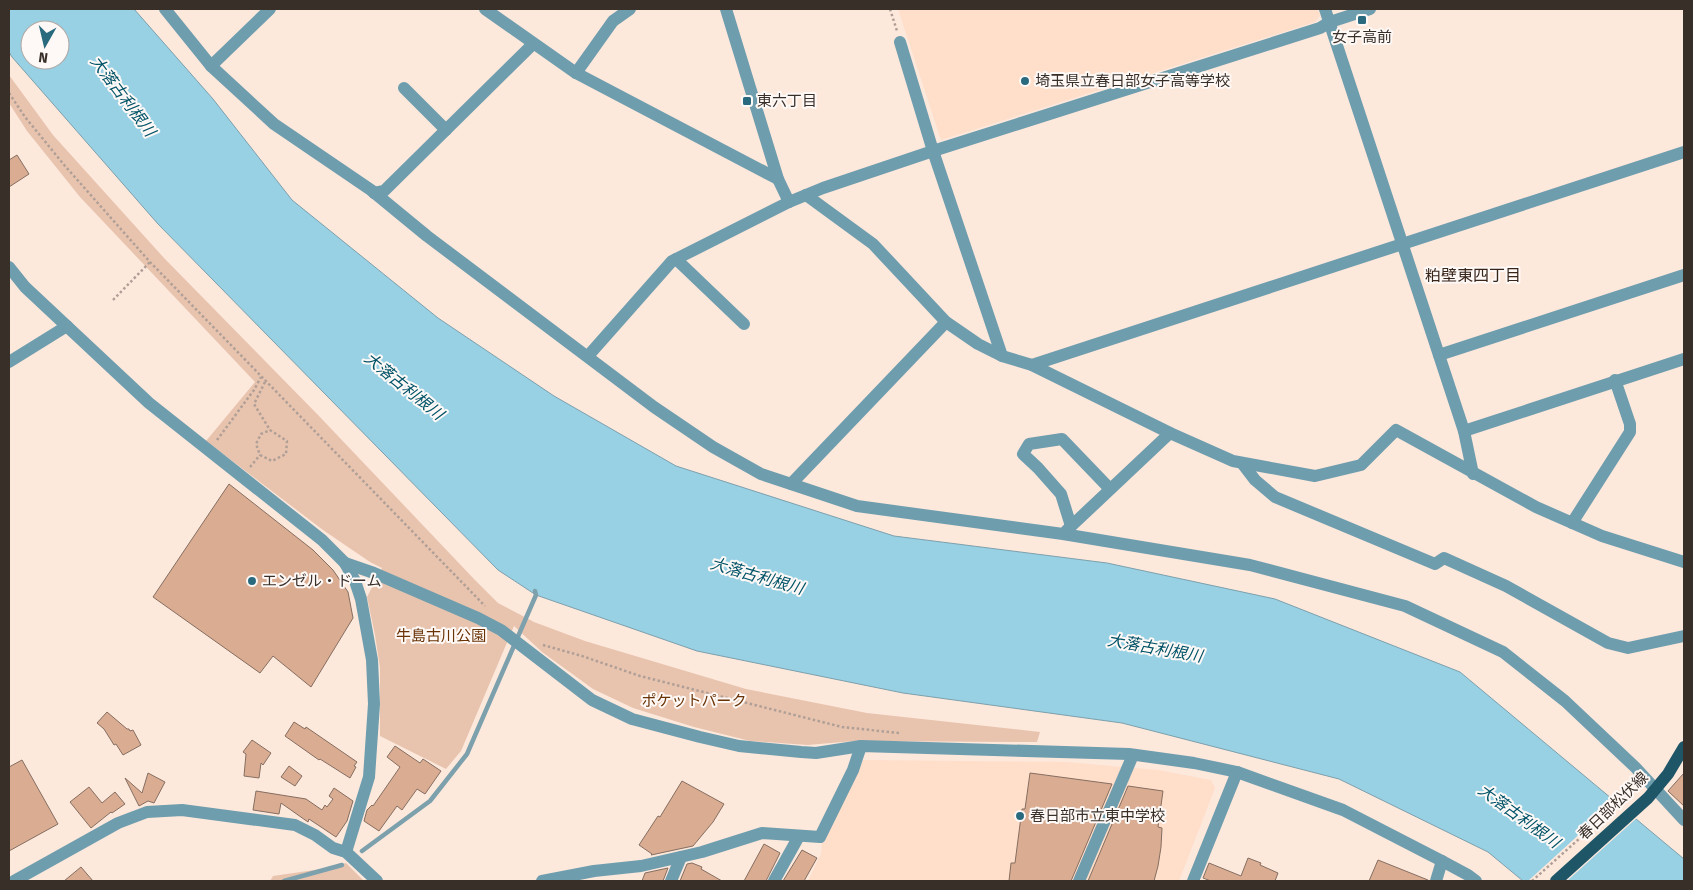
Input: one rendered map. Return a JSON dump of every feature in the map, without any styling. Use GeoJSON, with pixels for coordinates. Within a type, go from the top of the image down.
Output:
{"type":"FeatureCollection","features":[{"type":"Feature","properties":{"kind":"main road","name":"春日部松伏線"},"geometry":{"type":"LineString","coordinates":[[1556,881],[1652,794],[1677,760],[1684,746]]}},
{"type":"Feature","properties":{"kind":"street"},"geometry":{"type":"LineString","coordinates":[[165,9],[212,66],[274,124],[374,193],[427,236],[654,407],[713,447],[761,474],[857,506],[1067,530],[1250,565],[1405,606],[1503,652],[1565,701],[1635,767],[1652,794],[1684,820]]}},
{"type":"Feature","properties":{"kind":"street"},"geometry":{"type":"LineString","coordinates":[[212,66],[270,9]]}},
{"type":"Feature","properties":{"kind":"street"},"geometry":{"type":"LineString","coordinates":[[485,9],[576,73],[778,179]]}},
{"type":"Feature","properties":{"kind":"street"},"geometry":{"type":"LineString","coordinates":[[576,73],[613,21],[630,9]]}},
{"type":"Feature","properties":{"kind":"street"},"geometry":{"type":"LineString","coordinates":[[726,9],[778,179],[789,202]]}},
{"type":"Feature","properties":{"kind":"street"},"geometry":{"type":"LineString","coordinates":[[1325,9],[1464,431],[1473,474]]}},
{"type":"Feature","properties":{"kind":"street"},"geometry":{"type":"LineString","coordinates":[[588,356],[672,261],[789,202],[933,151],[1320,28],[1330,22],[1370,9]]}},
{"type":"Feature","properties":{"kind":"street"},"geometry":{"type":"LineString","coordinates":[[900,42],[933,151],[1002,356]]}},
{"type":"Feature","properties":{"kind":"street"},"geometry":{"type":"LineString","coordinates":[[374,193],[384,191],[533,44]]}},
{"type":"Feature","properties":{"kind":"street"},"geometry":{"type":"LineString","coordinates":[[404,88],[446,130]]}},
{"type":"Feature","properties":{"kind":"street"},"geometry":{"type":"LineString","coordinates":[[1032,365],[1684,152]]}},
{"type":"Feature","properties":{"kind":"street"},"geometry":{"type":"LineString","coordinates":[[806,195],[873,244],[946,322],[978,344],[1002,356],[1032,365],[1233,462],[1315,476],[1361,465],[1396,430],[1536,507],[1602,536],[1684,562]]}},
{"type":"Feature","properties":{"kind":"street"},"geometry":{"type":"LineString","coordinates":[[676,259],[744,324]]}},
{"type":"Feature","properties":{"kind":"street"},"geometry":{"type":"LineString","coordinates":[[9,267],[25,287],[143,398],[322,540],[345,563],[361,599],[372,660],[374,704],[368,777],[346,852]]}},
{"type":"Feature","properties":{"kind":"street"},"geometry":{"type":"LineString","coordinates":[[1439,356],[1684,275]]}},
{"type":"Feature","properties":{"kind":"street"},"geometry":{"type":"LineString","coordinates":[[791,484],[946,322]]}},
{"type":"Feature","properties":{"kind":"street"},"geometry":{"type":"LineString","coordinates":[[9,362],[67,326]]}},
{"type":"Feature","properties":{"kind":"street"},"geometry":{"type":"LineString","coordinates":[[1464,431],[1615,380],[1684,359]]}},
{"type":"Feature","properties":{"kind":"street"},"geometry":{"type":"LineString","coordinates":[[1572,523],[1630,432],[1630,424],[1615,380]]}},
{"type":"Feature","properties":{"kind":"street"},"geometry":{"type":"LineString","coordinates":[[1067,530],[1170,433]]}},
{"type":"Feature","properties":{"kind":"street"},"geometry":{"type":"LineString","coordinates":[[1067,530],[1061,494],[1023,454],[1029,444],[1062,439],[1110,490]]}},
{"type":"Feature","properties":{"kind":"street"},"geometry":{"type":"LineString","coordinates":[[1242,463],[1255,480],[1275,497],[1435,564],[1444,558],[1506,586],[1608,643],[1628,648],[1684,636]]}},
{"type":"Feature","properties":{"kind":"street"},"geometry":{"type":"LineString","coordinates":[[345,563],[374,573],[478,618],[501,630],[592,700],[632,719],[740,746],[816,753],[861,746],[1133,755],[1194,763],[1237,772],[1343,810],[1442,861],[1476,881]]}},
{"type":"Feature","properties":{"kind":"street"},"geometry":{"type":"LineString","coordinates":[[542,881],[594,871],[641,866],[702,852],[762,833],[820,837],[853,770],[861,746]]}},
{"type":"Feature","properties":{"kind":"street"},"geometry":{"type":"LineString","coordinates":[[1079,881],[1133,755]]}},
{"type":"Feature","properties":{"kind":"street"},"geometry":{"type":"LineString","coordinates":[[1193,881],[1237,772]]}},
{"type":"Feature","properties":{"kind":"street"},"geometry":{"type":"LineString","coordinates":[[14,881],[118,823],[147,812],[182,810],[294,825],[316,835],[333,848],[346,852],[377,881]]}},
{"type":"Feature","properties":{"kind":"street"},"geometry":{"type":"LineString","coordinates":[[774,881],[800,836]]}},
{"type":"Feature","properties":{"kind":"street"},"geometry":{"type":"LineString","coordinates":[[671,881],[681,857]]}},
{"type":"Feature","properties":{"kind":"street"},"geometry":{"type":"LineString","coordinates":[[1436,881],[1442,861]]}},
{"type":"Feature","properties":{"kind":"path"},"geometry":{"type":"LineString","coordinates":[[890,9],[900,42]]}},
{"type":"Feature","properties":{"kind":"path"},"geometry":{"type":"LineString","coordinates":[[9,93],[25,117],[64,166],[150,262],[489,612]]}},
{"type":"Feature","properties":{"kind":"path"},"geometry":{"type":"LineString","coordinates":[[113,300],[150,262]]}},
{"type":"Feature","properties":{"kind":"path"},"geometry":{"type":"LineString","coordinates":[[206,448],[216,441],[254,390],[261,377]]}},
{"type":"Feature","properties":{"kind":"path"},"geometry":{"type":"LineString","coordinates":[[265,381],[254,404],[270,430],[286,441],[286,454],[272,461],[260,455],[256,444],[261,434],[270,430]]}},
{"type":"Feature","properties":{"kind":"path"},"geometry":{"type":"LineString","coordinates":[[525,648],[545,645],[640,676],[842,727],[908,734]]}},
{"type":"Feature","properties":{"kind":"path"},"geometry":{"type":"LineString","coordinates":[[1532,881],[1639,785]]}},
{"type":"Feature","properties":{"kind":"shaded area","name":"埼玉県立春日部女子高等学校"},"geometry":{"type":"Polygon","coordinates":[[[898,9],[1318,9],[1320,15],[1315,22],[941,140],[898,9]]]}},
{"type":"Feature","properties":{"kind":"shaded area","name":"春日部市立東中学校"},"geometry":{"type":"Polygon","coordinates":[[[863,760],[1066,762],[1158,770],[1211,780],[1215,788],[1179,881],[808,881],[821,854],[822,843],[863,760]]]}},
{"type":"Feature","properties":{"kind":"green space","name":"牛島古川公園"},"geometry":{"type":"Polygon","coordinates":[[[9,75],[53,135],[164,258],[498,603],[534,622],[585,641],[746,689],[867,713],[1040,732],[1037,742],[854,741],[808,745],[750,741],[694,727],[633,708],[593,689],[542,652],[514,626],[461,751],[446,769],[380,736],[380,668],[367,597],[382,568],[323,530],[206,441],[255,382],[80,197],[27,131],[9,103],[9,75]]]}},
{"type":"Feature","properties":{"kind":"green space"},"geometry":{"type":"Polygon","coordinates":[[[346,863],[364,881],[270,881],[273,876],[321,869],[346,863]]]}},
{"type":"Feature","properties":{"kind":"water","name":"大落古利根川"},"geometry":{"type":"Polygon","coordinates":[[[9,9],[134,9],[213,99],[292,200],[438,318],[554,396],[676,466],[894,536],[1107,563],[1275,599],[1460,672],[1684,859],[1684,881],[1523,881],[1488,852],[1339,779],[1122,723],[903,693],[697,651],[536,595],[498,570],[158,224],[23,70],[70,70],[70,20],[20,20],[20,66],[9,52],[9,9]]]}},
{"type":"Feature","properties":{"kind":"pier"},"geometry":{"type":"Polygon","coordinates":[[[1618,799],[1639,816],[1567,881],[1528,881],[1618,799]]]}},
{"type":"Feature","properties":{"kind":"building"},"geometry":{"type":"Polygon","coordinates":[[[17,155],[29,174],[9,187],[9,160],[17,155]]]}},
{"type":"Feature","properties":{"kind":"building","name":"エンゼル・ドーム"},"geometry":{"type":"Polygon","coordinates":[[[229,484],[313,550],[333,570],[348,592],[353,618],[311,687],[273,656],[260,673],[153,597],[229,484]]]}},
{"type":"Feature","properties":{"kind":"building"},"geometry":{"type":"Polygon","coordinates":[[[107,712],[127,729],[133,730],[141,745],[123,755],[104,729],[97,723],[107,712]]]}},
{"type":"Feature","properties":{"kind":"building"},"geometry":{"type":"Polygon","coordinates":[[[294,722],[305,729],[306,727],[357,762],[350,778],[319,760],[285,736],[294,722]]]}},
{"type":"Feature","properties":{"kind":"building"},"geometry":{"type":"Polygon","coordinates":[[[252,740],[271,753],[263,765],[261,763],[259,778],[244,776],[246,754],[243,752],[252,740]]]}},
{"type":"Feature","properties":{"kind":"building"},"geometry":{"type":"Polygon","coordinates":[[[395,746],[420,763],[423,759],[441,771],[425,794],[417,789],[402,810],[397,806],[379,831],[364,821],[367,810],[373,806],[400,767],[387,757],[395,746]]]}},
{"type":"Feature","properties":{"kind":"building"},"geometry":{"type":"Polygon","coordinates":[[[22,760],[58,824],[9,851],[9,767],[22,760]]]}},
{"type":"Feature","properties":{"kind":"building"},"geometry":{"type":"Polygon","coordinates":[[[289,766],[302,776],[295,786],[281,777],[289,766]]]}},
{"type":"Feature","properties":{"kind":"building"},"geometry":{"type":"Polygon","coordinates":[[[148,773],[165,782],[154,803],[148,801],[139,806],[125,778],[142,793],[148,773]]]}},
{"type":"Feature","properties":{"kind":"building"},"geometry":{"type":"Polygon","coordinates":[[[1030,773],[1112,784],[1071,881],[1009,881],[1011,863],[1015,863],[1022,809],[1025,809],[1030,773]]]}},
{"type":"Feature","properties":{"kind":"building"},"geometry":{"type":"Polygon","coordinates":[[[1684,773],[1684,806],[1668,791],[1684,773]]]}},
{"type":"Feature","properties":{"kind":"building"},"geometry":{"type":"Polygon","coordinates":[[[682,781],[724,804],[713,822],[693,846],[651,855],[639,845],[658,816],[660,817],[682,781]]]}},
{"type":"Feature","properties":{"kind":"building"},"geometry":{"type":"Polygon","coordinates":[[[1128,786],[1163,791],[1158,827],[1162,828],[1161,847],[1154,881],[1088,881],[1128,786]]]}},
{"type":"Feature","properties":{"kind":"building"},"geometry":{"type":"Polygon","coordinates":[[[89,787],[102,803],[115,792],[125,804],[111,812],[91,828],[70,802],[89,787]]]}},
{"type":"Feature","properties":{"kind":"building"},"geometry":{"type":"Polygon","coordinates":[[[334,788],[353,801],[347,821],[336,837],[309,819],[308,822],[281,803],[279,814],[253,810],[256,791],[306,799],[322,810],[333,799],[329,796],[334,788]]]}},
{"type":"Feature","properties":{"kind":"building"},"geometry":{"type":"Polygon","coordinates":[[[764,844],[780,853],[766,881],[744,881],[764,844]]]}},
{"type":"Feature","properties":{"kind":"building"},"geometry":{"type":"Polygon","coordinates":[[[802,850],[817,858],[804,881],[783,881],[802,850]]]}},
{"type":"Feature","properties":{"kind":"building"},"geometry":{"type":"Polygon","coordinates":[[[1248,858],[1278,873],[1275,881],[1211,881],[1203,878],[1209,863],[1241,876],[1248,858]]]}},
{"type":"Feature","properties":{"kind":"building"},"geometry":{"type":"Polygon","coordinates":[[[1378,860],[1428,880],[1428,881],[1369,881],[1378,860]]]}},
{"type":"Feature","properties":{"kind":"building"},"geometry":{"type":"Polygon","coordinates":[[[692,863],[702,867],[701,869],[722,881],[680,881],[687,864],[692,863]]]}},
{"type":"Feature","properties":{"kind":"building"},"geometry":{"type":"Polygon","coordinates":[[[81,867],[93,881],[64,881],[81,867]]]}},
{"type":"Feature","properties":{"kind":"building"},"geometry":{"type":"Polygon","coordinates":[[[668,868],[663,881],[642,881],[645,873],[668,868]]]}},
{"type":"Feature","properties":{"kind":"waterway"},"geometry":{"type":"LineString","coordinates":[[362,851],[430,801],[467,754],[536,595],[535,591]]}},
{"type":"Feature","properties":{"kind":"waterway"},"geometry":{"type":"LineString","coordinates":[[284,881],[342,865]]}},
{"type":"Feature","properties":{"kind":"place","name":"女子高前"},"geometry":{"type":"Point","coordinates":[1362,20]}},
{"type":"Feature","properties":{"kind":"place","name":"埼玉県立春日部女子高等学校"},"geometry":{"type":"Point","coordinates":[1025,81]}},
{"type":"Feature","properties":{"kind":"place","name":"東六丁目"},"geometry":{"type":"Point","coordinates":[747,101]}},
{"type":"Feature","properties":{"kind":"place","name":"エンゼル・ドーム"},"geometry":{"type":"Point","coordinates":[252,581]}},
{"type":"Feature","properties":{"kind":"place","name":"春日部市立東中学校"},"geometry":{"type":"Point","coordinates":[1020,816]}},
{"type":"Feature","properties":{"kind":"district","name":"粕壁東四丁目"},"geometry":{"type":"Point","coordinates":[1473,275]}},
{"type":"Feature","properties":{"kind":"park label","name":"ポケットパーク"},"geometry":{"type":"Point","coordinates":[694,701]}}]}
